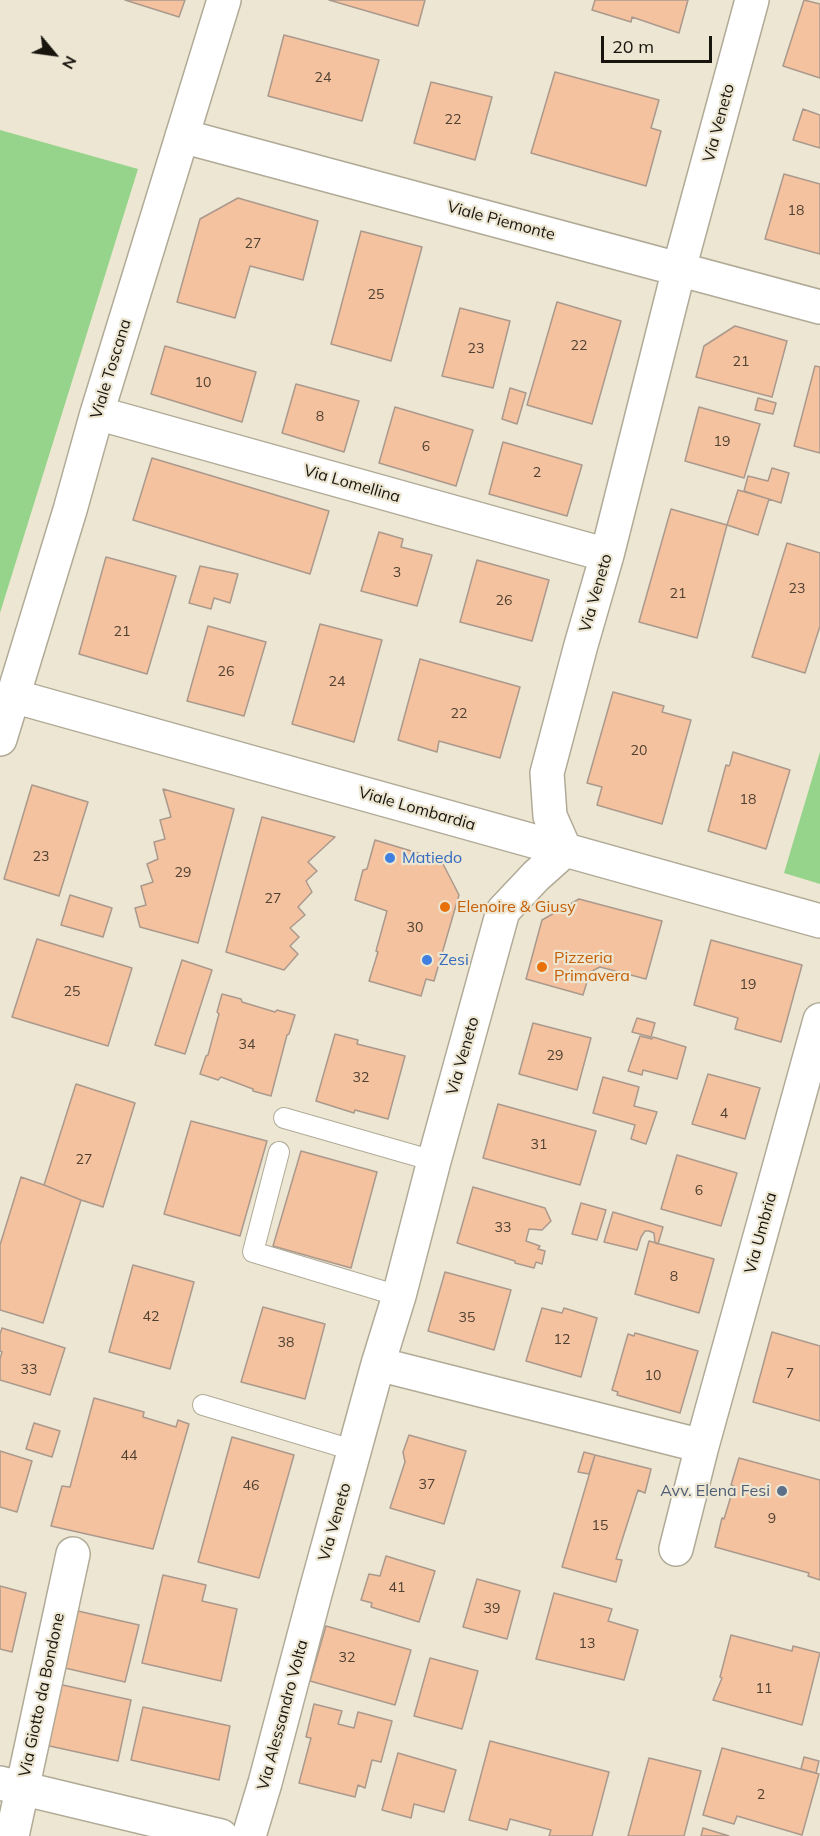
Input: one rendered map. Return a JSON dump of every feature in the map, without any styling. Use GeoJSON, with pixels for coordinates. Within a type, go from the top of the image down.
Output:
{"type":"FeatureCollection","features":[{"type":"Feature","properties":{"kind":"street","name":"Viale Toscana"},"geometry":{"type":"LineString","coordinates":[[0,739],[224,0]]}},
{"type":"Feature","properties":{"kind":"street","name":"Via Veneto"},"geometry":{"type":"LineString","coordinates":[[315,1594],[399,1296],[503,911],[536,876],[565,850],[550,816],[547,773],[607,555],[752,0]]}},
{"type":"Feature","properties":{"kind":"street","name":"Viale Piemonte"},"geometry":{"type":"LineString","coordinates":[[182,136],[820,307]]}},
{"type":"Feature","properties":{"kind":"street","name":"Via Lomellina"},"geometry":{"type":"LineString","coordinates":[[97,413],[607,555]]}},
{"type":"Feature","properties":{"kind":"street","name":"Viale Lombardia"},"geometry":{"type":"LineString","coordinates":[[14,696],[820,921]]}},
{"type":"Feature","properties":{"kind":"street","name":"Via Umbria"},"geometry":{"type":"LineString","coordinates":[[676,1550],[702,1446],[820,1020]]}},
{"type":"Feature","properties":{"kind":"street"},"geometry":{"type":"LineString","coordinates":[[378,1364],[702,1446]]}},
{"type":"Feature","properties":{"kind":"street","name":"Via Giotto da Bondone"},"geometry":{"type":"LineString","coordinates":[[12,1836],[11,1786],[73,1554]]}},
{"type":"Feature","properties":{"kind":"street","name":"Via Alessandro Volta"},"geometry":{"type":"LineString","coordinates":[[249,1836],[266,1783],[315,1594]]}},
{"type":"Feature","properties":{"kind":"street"},"geometry":{"type":"LineString","coordinates":[[11,1786],[221,1836]]}},
{"type":"Feature","properties":{"kind":"lane"},"geometry":{"type":"LineString","coordinates":[[284,1118],[434,1161]]}},
{"type":"Feature","properties":{"kind":"lane"},"geometry":{"type":"LineString","coordinates":[[279,1152],[253,1252],[399,1296]]}},
{"type":"Feature","properties":{"kind":"lane"},"geometry":{"type":"LineString","coordinates":[[203,1405],[356,1450]]}},
{"type":"Feature","properties":{"kind":"green space"},"geometry":{"type":"Polygon","coordinates":[[[0,130],[138,169],[0,613],[0,130]]]}},
{"type":"Feature","properties":{"kind":"green space"},"geometry":{"type":"Polygon","coordinates":[[[820,752],[820,884],[784,873],[820,752]]]}},
{"type":"Feature","properties":{"kind":"building"},"geometry":{"type":"Polygon","coordinates":[[[125,0],[185,0],[179,17],[125,0]]]}},
{"type":"Feature","properties":{"kind":"building"},"geometry":{"type":"Polygon","coordinates":[[[329,0],[425,0],[418,26],[329,0]]]}},
{"type":"Feature","properties":{"kind":"building"},"geometry":{"type":"Polygon","coordinates":[[[595,0],[688,0],[679,33],[632,17],[631,22],[592,10],[595,0]]]}},
{"type":"Feature","properties":{"kind":"building"},"geometry":{"type":"Polygon","coordinates":[[[804,0],[820,4],[820,78],[783,66],[804,0]]]}},
{"type":"Feature","properties":{"kind":"building"},"geometry":{"type":"Polygon","coordinates":[[[284,35],[379,60],[362,121],[268,96],[284,35]]]}},
{"type":"Feature","properties":{"kind":"building"},"geometry":{"type":"Polygon","coordinates":[[[555,72],[659,100],[651,128],[661,131],[646,186],[531,153],[555,72]]]}},
{"type":"Feature","properties":{"kind":"building"},"geometry":{"type":"Polygon","coordinates":[[[431,82],[492,97],[475,160],[414,143],[431,82]]]}},
{"type":"Feature","properties":{"kind":"building"},"geometry":{"type":"Polygon","coordinates":[[[803,109],[820,115],[820,148],[793,140],[803,109]]]}},
{"type":"Feature","properties":{"kind":"building"},"geometry":{"type":"Polygon","coordinates":[[[784,174],[820,184],[820,254],[765,239],[784,174]]]}},
{"type":"Feature","properties":{"kind":"building"},"geometry":{"type":"Polygon","coordinates":[[[238,198],[318,221],[303,280],[250,266],[235,318],[177,302],[200,219],[238,198]]]}},
{"type":"Feature","properties":{"kind":"building"},"geometry":{"type":"Polygon","coordinates":[[[361,231],[422,247],[391,361],[331,344],[361,231]]]}},
{"type":"Feature","properties":{"kind":"building"},"geometry":{"type":"Polygon","coordinates":[[[557,302],[621,321],[592,424],[527,405],[557,302]]]}},
{"type":"Feature","properties":{"kind":"building"},"geometry":{"type":"Polygon","coordinates":[[[460,308],[510,321],[493,388],[442,376],[460,308]]]}},
{"type":"Feature","properties":{"kind":"building"},"geometry":{"type":"Polygon","coordinates":[[[735,326],[787,341],[772,397],[696,377],[704,346],[735,326]]]}},
{"type":"Feature","properties":{"kind":"building"},"geometry":{"type":"Polygon","coordinates":[[[165,346],[256,372],[242,422],[151,394],[165,346]]]}},
{"type":"Feature","properties":{"kind":"building"},"geometry":{"type":"Polygon","coordinates":[[[815,366],[820,367],[820,453],[794,446],[815,366]]]}},
{"type":"Feature","properties":{"kind":"building"},"geometry":{"type":"Polygon","coordinates":[[[296,384],[359,401],[344,452],[282,433],[296,384]]]}},
{"type":"Feature","properties":{"kind":"building"},"geometry":{"type":"Polygon","coordinates":[[[510,388],[526,393],[517,424],[502,419],[510,388]]]}},
{"type":"Feature","properties":{"kind":"building"},"geometry":{"type":"Polygon","coordinates":[[[758,398],[776,403],[773,414],[755,410],[758,398]]]}},
{"type":"Feature","properties":{"kind":"building"},"geometry":{"type":"Polygon","coordinates":[[[395,407],[473,430],[456,486],[379,463],[395,407]]]}},
{"type":"Feature","properties":{"kind":"building"},"geometry":{"type":"Polygon","coordinates":[[[699,407],[760,424],[744,478],[685,461],[699,407]]]}},
{"type":"Feature","properties":{"kind":"building"},"geometry":{"type":"Polygon","coordinates":[[[503,442],[582,465],[567,516],[489,494],[503,442]]]}},
{"type":"Feature","properties":{"kind":"building"},"geometry":{"type":"Polygon","coordinates":[[[152,458],[329,511],[310,574],[133,520],[152,458]]]}},
{"type":"Feature","properties":{"kind":"building"},"geometry":{"type":"Polygon","coordinates":[[[772,468],[789,473],[781,503],[744,491],[748,476],[768,481],[772,468]]]}},
{"type":"Feature","properties":{"kind":"building"},"geometry":{"type":"Polygon","coordinates":[[[738,490],[769,499],[758,535],[727,525],[738,490]]]}},
{"type":"Feature","properties":{"kind":"building"},"geometry":{"type":"Polygon","coordinates":[[[671,509],[727,525],[697,638],[639,622],[671,509]]]}},
{"type":"Feature","properties":{"kind":"building"},"geometry":{"type":"Polygon","coordinates":[[[379,532],[403,539],[401,547],[432,555],[417,606],[361,591],[379,532]]]}},
{"type":"Feature","properties":{"kind":"building"},"geometry":{"type":"Polygon","coordinates":[[[787,543],[820,553],[820,626],[805,673],[752,657],[787,543]]]}},
{"type":"Feature","properties":{"kind":"building"},"geometry":{"type":"Polygon","coordinates":[[[106,557],[176,576],[147,674],[79,654],[106,557]]]}},
{"type":"Feature","properties":{"kind":"building"},"geometry":{"type":"Polygon","coordinates":[[[477,560],[549,580],[532,641],[460,622],[477,560]]]}},
{"type":"Feature","properties":{"kind":"building"},"geometry":{"type":"Polygon","coordinates":[[[200,566],[238,574],[230,603],[214,598],[211,609],[189,603],[200,566]]]}},
{"type":"Feature","properties":{"kind":"building"},"geometry":{"type":"Polygon","coordinates":[[[320,624],[382,640],[354,742],[292,724],[320,624]]]}},
{"type":"Feature","properties":{"kind":"building"},"geometry":{"type":"Polygon","coordinates":[[[208,626],[266,642],[244,716],[187,701],[208,626]]]}},
{"type":"Feature","properties":{"kind":"building"},"geometry":{"type":"Polygon","coordinates":[[[420,659],[520,687],[500,758],[439,741],[437,752],[398,740],[420,659]]]}},
{"type":"Feature","properties":{"kind":"building"},"geometry":{"type":"Polygon","coordinates":[[[613,692],[664,706],[662,712],[691,720],[662,824],[597,805],[602,787],[587,783],[613,692]]]}},
{"type":"Feature","properties":{"kind":"building"},"geometry":{"type":"Polygon","coordinates":[[[733,752],[790,770],[766,849],[708,831],[726,765],[729,766],[733,752]]]}},
{"type":"Feature","properties":{"kind":"building"},"geometry":{"type":"Polygon","coordinates":[[[32,785],[88,802],[59,896],[4,879],[32,785]]]}},
{"type":"Feature","properties":{"kind":"building"},"geometry":{"type":"Polygon","coordinates":[[[163,789],[234,809],[198,943],[140,927],[135,908],[146,905],[141,886],[153,882],[147,864],[158,859],[154,842],[165,839],[160,820],[171,817],[163,789]]]}},
{"type":"Feature","properties":{"kind":"building"},"geometry":{"type":"Polygon","coordinates":[[[262,817],[335,837],[308,862],[317,871],[306,881],[312,892],[298,907],[305,915],[290,928],[299,937],[290,946],[298,954],[284,970],[226,952],[262,817]]]}},
{"type":"Feature","properties":{"kind":"building"},"geometry":{"type":"Polygon","coordinates":[[[375,840],[441,860],[459,895],[434,981],[426,979],[421,996],[369,981],[387,911],[355,900],[363,870],[367,869],[375,840]]]}},
{"type":"Feature","properties":{"kind":"building"},"geometry":{"type":"Polygon","coordinates":[[[70,895],[112,908],[103,937],[61,925],[70,895]]]}},
{"type":"Feature","properties":{"kind":"building"},"geometry":{"type":"Polygon","coordinates":[[[579,899],[662,921],[646,979],[600,967],[590,972],[583,995],[526,979],[542,920],[579,899]]]}},
{"type":"Feature","properties":{"kind":"building"},"geometry":{"type":"Polygon","coordinates":[[[37,939],[132,968],[108,1046],[12,1017],[37,939]]]}},
{"type":"Feature","properties":{"kind":"building"},"geometry":{"type":"Polygon","coordinates":[[[711,940],[802,965],[781,1042],[735,1029],[738,1018],[694,1005],[711,940]]]}},
{"type":"Feature","properties":{"kind":"building"},"geometry":{"type":"Polygon","coordinates":[[[182,960],[212,970],[185,1054],[155,1045],[182,960]]]}},
{"type":"Feature","properties":{"kind":"building"},"geometry":{"type":"Polygon","coordinates":[[[222,994],[275,1012],[277,1010],[295,1015],[287,1035],[271,1096],[221,1077],[218,1080],[200,1074],[208,1055],[222,994]]]}},
{"type":"Feature","properties":{"kind":"building"},"geometry":{"type":"Polygon","coordinates":[[[637,1018],[655,1023],[651,1037],[632,1032],[637,1018]]]}},
{"type":"Feature","properties":{"kind":"building"},"geometry":{"type":"Polygon","coordinates":[[[533,1023],[591,1038],[577,1090],[519,1074],[533,1023]]]}},
{"type":"Feature","properties":{"kind":"building"},"geometry":{"type":"Polygon","coordinates":[[[335,1034],[358,1040],[357,1044],[405,1056],[388,1119],[355,1110],[354,1113],[316,1101],[335,1034]]]}},
{"type":"Feature","properties":{"kind":"building"},"geometry":{"type":"Polygon","coordinates":[[[640,1036],[652,1039],[653,1037],[686,1047],[677,1079],[643,1070],[642,1075],[628,1071],[640,1036]]]}},
{"type":"Feature","properties":{"kind":"building"},"geometry":{"type":"Polygon","coordinates":[[[708,1074],[760,1088],[745,1139],[692,1124],[708,1074]]]}},
{"type":"Feature","properties":{"kind":"building"},"geometry":{"type":"Polygon","coordinates":[[[603,1077],[639,1087],[634,1106],[657,1112],[646,1144],[631,1139],[635,1125],[593,1113],[603,1077]]]}},
{"type":"Feature","properties":{"kind":"building"},"geometry":{"type":"Polygon","coordinates":[[[76,1084],[135,1103],[103,1207],[44,1185],[76,1084]]]}},
{"type":"Feature","properties":{"kind":"building"},"geometry":{"type":"Polygon","coordinates":[[[498,1104],[596,1131],[580,1185],[483,1158],[498,1104]]]}},
{"type":"Feature","properties":{"kind":"building"},"geometry":{"type":"Polygon","coordinates":[[[191,1121],[267,1141],[240,1236],[164,1214],[191,1121]]]}},
{"type":"Feature","properties":{"kind":"building"},"geometry":{"type":"Polygon","coordinates":[[[301,1151],[377,1172],[351,1268],[273,1246],[301,1151]]]}},
{"type":"Feature","properties":{"kind":"building"},"geometry":{"type":"Polygon","coordinates":[[[677,1155],[737,1173],[721,1226],[661,1209],[677,1155]]]}},
{"type":"Feature","properties":{"kind":"building"},"geometry":{"type":"Polygon","coordinates":[[[21,1177],[81,1200],[43,1323],[0,1310],[0,1245],[21,1177]]]}},
{"type":"Feature","properties":{"kind":"building"},"geometry":{"type":"Polygon","coordinates":[[[473,1187],[545,1208],[551,1221],[542,1230],[529,1229],[526,1241],[540,1246],[538,1249],[545,1251],[542,1264],[536,1262],[534,1268],[457,1243],[473,1187]]]}},
{"type":"Feature","properties":{"kind":"building"},"geometry":{"type":"Polygon","coordinates":[[[581,1203],[606,1210],[597,1240],[572,1234],[581,1203]]]}},
{"type":"Feature","properties":{"kind":"building"},"geometry":{"type":"Polygon","coordinates":[[[613,1212],[663,1227],[658,1244],[655,1243],[654,1233],[649,1231],[645,1231],[641,1237],[637,1250],[604,1242],[613,1212]]]}},
{"type":"Feature","properties":{"kind":"building"},"geometry":{"type":"Polygon","coordinates":[[[649,1241],[714,1259],[699,1313],[635,1294],[649,1241]]]}},
{"type":"Feature","properties":{"kind":"building"},"geometry":{"type":"Polygon","coordinates":[[[133,1265],[194,1282],[170,1369],[109,1352],[133,1265]]]}},
{"type":"Feature","properties":{"kind":"building"},"geometry":{"type":"Polygon","coordinates":[[[445,1272],[511,1290],[494,1350],[428,1331],[445,1272]]]}},
{"type":"Feature","properties":{"kind":"building"},"geometry":{"type":"Polygon","coordinates":[[[263,1307],[325,1324],[305,1399],[241,1382],[263,1307]]]}},
{"type":"Feature","properties":{"kind":"building"},"geometry":{"type":"Polygon","coordinates":[[[542,1308],[562,1313],[564,1308],[597,1318],[581,1377],[526,1361],[542,1308]]]}},
{"type":"Feature","properties":{"kind":"building"},"geometry":{"type":"Polygon","coordinates":[[[2,1328],[65,1348],[50,1395],[0,1380],[2,1328]]]}},
{"type":"Feature","properties":{"kind":"building"},"geometry":{"type":"Polygon","coordinates":[[[772,1332],[820,1346],[820,1421],[753,1402],[772,1332]]]}},
{"type":"Feature","properties":{"kind":"building"},"geometry":{"type":"Polygon","coordinates":[[[635,1333],[698,1351],[680,1413],[617,1395],[618,1392],[612,1390],[628,1334],[634,1336],[635,1333]]]}},
{"type":"Feature","properties":{"kind":"building"},"geometry":{"type":"Polygon","coordinates":[[[94,1398],[144,1412],[143,1417],[176,1427],[178,1420],[189,1424],[153,1549],[51,1526],[62,1486],[70,1487],[94,1398]]]}},
{"type":"Feature","properties":{"kind":"building"},"geometry":{"type":"Polygon","coordinates":[[[34,1423],[60,1431],[52,1457],[26,1449],[34,1423]]]}},
{"type":"Feature","properties":{"kind":"building"},"geometry":{"type":"Polygon","coordinates":[[[409,1435],[466,1451],[444,1524],[390,1508],[405,1462],[403,1452],[409,1435]]]}},
{"type":"Feature","properties":{"kind":"building"},"geometry":{"type":"Polygon","coordinates":[[[232,1437],[294,1455],[259,1578],[198,1562],[232,1437]]]}},
{"type":"Feature","properties":{"kind":"building"},"geometry":{"type":"Polygon","coordinates":[[[0,1451],[32,1461],[17,1512],[0,1507],[0,1451]]]}},
{"type":"Feature","properties":{"kind":"building"},"geometry":{"type":"Polygon","coordinates":[[[584,1452],[595,1455],[589,1474],[578,1472],[584,1452]]]}},
{"type":"Feature","properties":{"kind":"building"},"geometry":{"type":"Polygon","coordinates":[[[595,1455],[651,1469],[645,1493],[638,1490],[616,1559],[622,1560],[616,1582],[562,1567],[595,1455]]]}},
{"type":"Feature","properties":{"kind":"building"},"geometry":{"type":"Polygon","coordinates":[[[739,1458],[820,1480],[820,1580],[808,1576],[809,1573],[715,1547],[722,1518],[724,1519],[734,1486],[731,1485],[739,1458]]]}},
{"type":"Feature","properties":{"kind":"building"},"geometry":{"type":"Polygon","coordinates":[[[386,1556],[435,1571],[419,1622],[371,1607],[372,1603],[361,1600],[369,1574],[380,1576],[386,1556]]]}},
{"type":"Feature","properties":{"kind":"building"},"geometry":{"type":"Polygon","coordinates":[[[163,1575],[206,1585],[202,1601],[237,1609],[221,1681],[142,1663],[163,1575]]]}},
{"type":"Feature","properties":{"kind":"building"},"geometry":{"type":"Polygon","coordinates":[[[477,1579],[520,1591],[507,1639],[463,1627],[477,1579]]]}},
{"type":"Feature","properties":{"kind":"building"},"geometry":{"type":"Polygon","coordinates":[[[0,1586],[26,1593],[12,1652],[0,1649],[0,1586]]]}},
{"type":"Feature","properties":{"kind":"building"},"geometry":{"type":"Polygon","coordinates":[[[554,1593],[612,1609],[608,1621],[638,1630],[624,1680],[536,1659],[554,1593]]]}},
{"type":"Feature","properties":{"kind":"building"},"geometry":{"type":"Polygon","coordinates":[[[78,1611],[139,1625],[125,1682],[65,1668],[78,1611]]]}},
{"type":"Feature","properties":{"kind":"building"},"geometry":{"type":"Polygon","coordinates":[[[326,1626],[411,1650],[395,1705],[310,1681],[326,1626]]]}},
{"type":"Feature","properties":{"kind":"building"},"geometry":{"type":"Polygon","coordinates":[[[731,1635],[792,1651],[793,1646],[820,1653],[802,1725],[713,1700],[722,1678],[720,1677],[731,1635]]]}},
{"type":"Feature","properties":{"kind":"building"},"geometry":{"type":"Polygon","coordinates":[[[430,1658],[478,1671],[462,1729],[414,1716],[430,1658]]]}},
{"type":"Feature","properties":{"kind":"building"},"geometry":{"type":"Polygon","coordinates":[[[58,1684],[131,1700],[118,1761],[45,1745],[58,1684]]]}},
{"type":"Feature","properties":{"kind":"building"},"geometry":{"type":"Polygon","coordinates":[[[314,1704],[342,1711],[338,1724],[354,1728],[358,1712],[392,1721],[381,1762],[372,1760],[365,1788],[358,1785],[355,1797],[299,1783],[311,1738],[306,1737],[314,1704]]]}},
{"type":"Feature","properties":{"kind":"building"},"geometry":{"type":"Polygon","coordinates":[[[143,1707],[230,1726],[219,1780],[131,1760],[143,1707]]]}},
{"type":"Feature","properties":{"kind":"building"},"geometry":{"type":"Polygon","coordinates":[[[490,1741],[609,1772],[592,1836],[549,1836],[551,1830],[510,1819],[507,1830],[469,1820],[490,1741]]]}},
{"type":"Feature","properties":{"kind":"building"},"geometry":{"type":"Polygon","coordinates":[[[722,1748],[819,1774],[802,1835],[737,1816],[734,1824],[703,1815],[722,1748]]]}},
{"type":"Feature","properties":{"kind":"building"},"geometry":{"type":"Polygon","coordinates":[[[398,1753],[456,1770],[444,1812],[414,1804],[411,1818],[382,1810],[398,1753]]]}},
{"type":"Feature","properties":{"kind":"building"},"geometry":{"type":"Polygon","coordinates":[[[804,1757],[819,1761],[816,1773],[801,1769],[804,1757]]]}},
{"type":"Feature","properties":{"kind":"building"},"geometry":{"type":"Polygon","coordinates":[[[649,1758],[701,1771],[684,1836],[628,1836],[649,1758]]]}},
{"type":"Feature","properties":{"kind":"building"},"geometry":{"type":"Polygon","coordinates":[[[703,1828],[729,1836],[701,1836],[703,1828]]]}},
{"type":"Feature","properties":{"kind":"place","name":"Matiedo"},"geometry":{"type":"Point","coordinates":[390,858]}},
{"type":"Feature","properties":{"kind":"place","name":"Elenoire & Giusy"},"geometry":{"type":"Point","coordinates":[445,907]}},
{"type":"Feature","properties":{"kind":"place","name":"Zesi"},"geometry":{"type":"Point","coordinates":[427,960]}},
{"type":"Feature","properties":{"kind":"place","name":"Pizzeria Primavera"},"geometry":{"type":"Point","coordinates":[542,967]}},
{"type":"Feature","properties":{"kind":"place","name":"Avv. Elena Fesi"},"geometry":{"type":"Point","coordinates":[782,1491]}}]}
